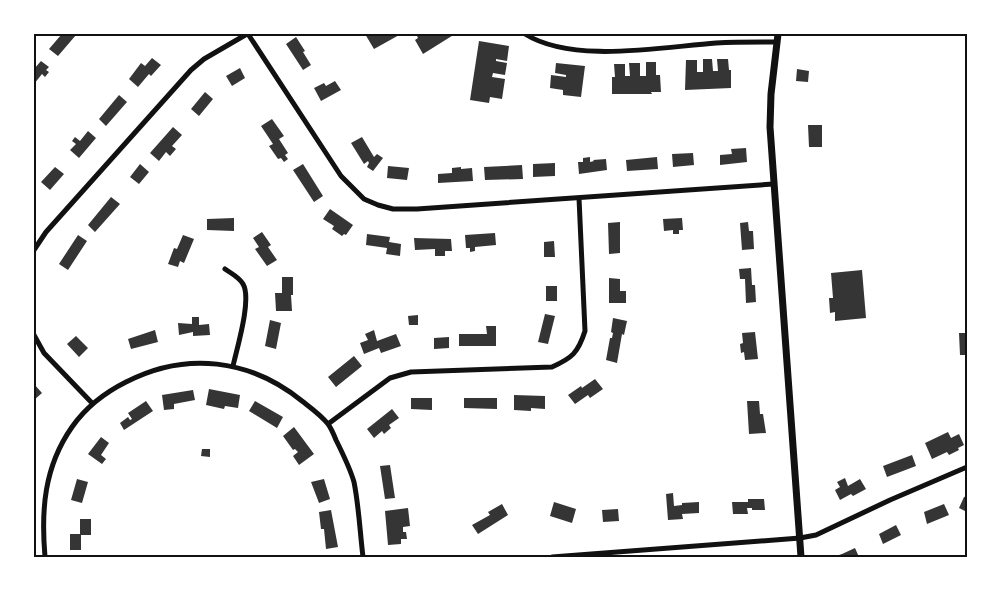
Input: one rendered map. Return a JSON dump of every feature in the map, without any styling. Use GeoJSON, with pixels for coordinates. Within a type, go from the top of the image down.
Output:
{"type":"FeatureCollection","features":[{"type":"Feature","properties":{"kind":"street"},"geometry":{"type":"LineString","coordinates":[[34,250],[46,232],[191,70],[204,59],[247,34],[341,176],[364,199],[378,206],[393,210],[773,184]]}},
{"type":"Feature","properties":{"kind":"street"},"geometry":{"type":"LineString","coordinates":[[525,34],[531,38],[568,50],[590,52],[777,38],[770,119],[773,184],[801,557]]}},
{"type":"Feature","properties":{"kind":"street"},"geometry":{"type":"LineString","coordinates":[[328,424],[390,378],[411,372],[552,367],[569,360],[580,347],[585,331],[579,198]]}},
{"type":"Feature","properties":{"kind":"street"},"geometry":{"type":"LineString","coordinates":[[225,269],[238,278],[244,286],[246,311],[233,366]]}},
{"type":"Feature","properties":{"kind":"street"},"geometry":{"type":"LineString","coordinates":[[34,335],[44,353],[92,403]]}},
{"type":"Feature","properties":{"kind":"street"},"geometry":{"type":"LineString","coordinates":[[45,557],[42,524],[45,490],[56,457],[72,428],[92,403],[114,388],[143,373],[171,365],[204,363],[233,366],[260,375],[286,388],[328,424],[344,456],[354,482],[363,557]]}},
{"type":"Feature","properties":{"kind":"street"},"geometry":{"type":"LineString","coordinates":[[552,557],[800,538],[816,535],[890,500],[967,467]]}},
{"type":"Feature","properties":{"kind":"building"},"geometry":{"type":"Polygon","coordinates":[[[64,34],[76,35],[58,56],[49,49],[64,34]]]}},
{"type":"Feature","properties":{"kind":"building"},"geometry":{"type":"Polygon","coordinates":[[[365,34],[401,34],[374,49],[365,34]]]}},
{"type":"Feature","properties":{"kind":"building"},"geometry":{"type":"Polygon","coordinates":[[[416,34],[455,34],[423,54],[415,40],[418,38],[416,34]]]}},
{"type":"Feature","properties":{"kind":"building"},"geometry":{"type":"Polygon","coordinates":[[[296,37],[311,65],[303,70],[286,44],[296,37]]]}},
{"type":"Feature","properties":{"kind":"building"},"geometry":{"type":"Polygon","coordinates":[[[479,41],[509,46],[507,61],[496,59],[496,61],[507,63],[505,75],[493,73],[492,77],[505,79],[502,99],[490,97],[489,103],[470,100],[479,41]]]}},
{"type":"Feature","properties":{"kind":"building"},"geometry":{"type":"Polygon","coordinates":[[[152,58],[161,65],[151,76],[149,74],[138,87],[129,79],[141,63],[145,66],[152,58]]]}},
{"type":"Feature","properties":{"kind":"building"},"geometry":{"type":"Polygon","coordinates":[[[703,59],[712,59],[713,71],[718,71],[717,59],[728,59],[729,70],[731,70],[731,88],[685,90],[686,60],[697,60],[697,72],[703,72],[703,59]]]}},
{"type":"Feature","properties":{"kind":"building"},"geometry":{"type":"Polygon","coordinates":[[[41,61],[49,67],[46,70],[49,72],[45,77],[42,74],[34,84],[34,69],[41,61]]]}},
{"type":"Feature","properties":{"kind":"building"},"geometry":{"type":"Polygon","coordinates":[[[646,62],[656,62],[656,75],[660,75],[661,92],[651,92],[652,94],[612,94],[612,77],[615,77],[614,64],[625,64],[625,76],[630,76],[629,63],[640,63],[640,76],[646,76],[646,62]]]}},
{"type":"Feature","properties":{"kind":"building"},"geometry":{"type":"Polygon","coordinates":[[[556,63],[585,66],[581,97],[563,95],[563,90],[550,88],[551,75],[566,77],[566,75],[555,73],[556,63]]]}},
{"type":"Feature","properties":{"kind":"building"},"geometry":{"type":"Polygon","coordinates":[[[240,68],[245,78],[232,86],[226,76],[240,68]]]}},
{"type":"Feature","properties":{"kind":"building"},"geometry":{"type":"Polygon","coordinates":[[[797,69],[809,71],[808,82],[796,81],[797,69]]]}},
{"type":"Feature","properties":{"kind":"building"},"geometry":{"type":"Polygon","coordinates":[[[335,81],[341,90],[321,101],[314,88],[324,83],[326,86],[335,81]]]}},
{"type":"Feature","properties":{"kind":"building"},"geometry":{"type":"Polygon","coordinates":[[[205,92],[213,99],[199,116],[191,109],[205,92]]]}},
{"type":"Feature","properties":{"kind":"building"},"geometry":{"type":"Polygon","coordinates":[[[119,95],[127,102],[106,126],[99,119],[119,95]]]}},
{"type":"Feature","properties":{"kind":"building"},"geometry":{"type":"Polygon","coordinates":[[[272,119],[284,136],[279,139],[288,153],[285,155],[288,159],[284,162],[281,158],[278,159],[269,146],[273,144],[261,126],[272,119]]]}},
{"type":"Feature","properties":{"kind":"building"},"geometry":{"type":"Polygon","coordinates":[[[808,125],[822,125],[822,147],[809,147],[808,125]]]}},
{"type":"Feature","properties":{"kind":"building"},"geometry":{"type":"Polygon","coordinates":[[[173,127],[182,135],[172,146],[176,149],[170,156],[166,152],[159,161],[150,153],[173,127]]]}},
{"type":"Feature","properties":{"kind":"building"},"geometry":{"type":"Polygon","coordinates":[[[88,131],[96,138],[79,158],[70,150],[76,144],[72,141],[75,137],[80,141],[88,131]]]}},
{"type":"Feature","properties":{"kind":"building"},"geometry":{"type":"Polygon","coordinates":[[[362,137],[374,157],[377,154],[383,158],[373,171],[367,167],[368,161],[364,164],[351,143],[362,137]]]}},
{"type":"Feature","properties":{"kind":"building"},"geometry":{"type":"Polygon","coordinates":[[[746,148],[747,162],[720,165],[720,155],[732,154],[731,149],[746,148]]]}},
{"type":"Feature","properties":{"kind":"building"},"geometry":{"type":"Polygon","coordinates":[[[693,153],[694,165],[673,167],[672,154],[693,153]]]}},
{"type":"Feature","properties":{"kind":"building"},"geometry":{"type":"Polygon","coordinates":[[[590,157],[590,162],[606,159],[607,170],[579,174],[578,162],[583,162],[583,158],[590,157]]]}},
{"type":"Feature","properties":{"kind":"building"},"geometry":{"type":"Polygon","coordinates":[[[657,157],[658,169],[627,171],[626,160],[657,157]]]}},
{"type":"Feature","properties":{"kind":"building"},"geometry":{"type":"Polygon","coordinates":[[[555,163],[555,176],[533,177],[533,164],[555,163]]]}},
{"type":"Feature","properties":{"kind":"building"},"geometry":{"type":"Polygon","coordinates":[[[140,164],[149,172],[139,184],[130,177],[140,164]]]}},
{"type":"Feature","properties":{"kind":"building"},"geometry":{"type":"Polygon","coordinates":[[[303,164],[323,196],[314,202],[293,170],[303,164]]]}},
{"type":"Feature","properties":{"kind":"building"},"geometry":{"type":"Polygon","coordinates":[[[522,165],[523,179],[485,180],[484,167],[522,165]]]}},
{"type":"Feature","properties":{"kind":"building"},"geometry":{"type":"Polygon","coordinates":[[[388,166],[409,168],[407,180],[387,178],[388,166]]]}},
{"type":"Feature","properties":{"kind":"building"},"geometry":{"type":"Polygon","coordinates":[[[55,167],[64,174],[50,190],[41,182],[55,167]]]}},
{"type":"Feature","properties":{"kind":"building"},"geometry":{"type":"Polygon","coordinates":[[[461,167],[461,169],[472,168],[473,181],[438,183],[438,174],[452,173],[452,168],[461,167]]]}},
{"type":"Feature","properties":{"kind":"building"},"geometry":{"type":"Polygon","coordinates":[[[111,197],[120,204],[95,232],[88,225],[111,197]]]}},
{"type":"Feature","properties":{"kind":"building"},"geometry":{"type":"Polygon","coordinates":[[[330,209],[353,225],[346,235],[342,236],[332,229],[334,226],[323,219],[330,209]]]}},
{"type":"Feature","properties":{"kind":"building"},"geometry":{"type":"Polygon","coordinates":[[[234,218],[234,231],[207,230],[207,219],[234,218]]]}},
{"type":"Feature","properties":{"kind":"building"},"geometry":{"type":"Polygon","coordinates":[[[682,218],[683,230],[679,230],[679,234],[673,234],[673,230],[664,231],[663,219],[682,218]]]}},
{"type":"Feature","properties":{"kind":"building"},"geometry":{"type":"Polygon","coordinates":[[[620,222],[620,253],[609,254],[608,223],[620,222]]]}},
{"type":"Feature","properties":{"kind":"building"},"geometry":{"type":"Polygon","coordinates":[[[748,222],[749,231],[753,231],[754,249],[742,250],[740,223],[748,222]]]}},
{"type":"Feature","properties":{"kind":"building"},"geometry":{"type":"Polygon","coordinates":[[[262,232],[271,245],[268,247],[277,260],[267,266],[255,249],[259,247],[253,238],[262,232]]]}},
{"type":"Feature","properties":{"kind":"building"},"geometry":{"type":"Polygon","coordinates":[[[495,233],[496,245],[475,247],[475,251],[470,252],[470,248],[466,248],[465,235],[495,233]]]}},
{"type":"Feature","properties":{"kind":"building"},"geometry":{"type":"Polygon","coordinates":[[[367,234],[390,237],[389,242],[401,244],[400,256],[386,254],[387,248],[366,245],[367,234]]]}},
{"type":"Feature","properties":{"kind":"building"},"geometry":{"type":"Polygon","coordinates":[[[78,235],[87,241],[68,270],[59,264],[78,235]]]}},
{"type":"Feature","properties":{"kind":"building"},"geometry":{"type":"Polygon","coordinates":[[[183,235],[194,239],[184,263],[180,261],[178,267],[168,264],[174,248],[177,249],[183,235]]]}},
{"type":"Feature","properties":{"kind":"building"},"geometry":{"type":"Polygon","coordinates":[[[414,238],[451,239],[452,251],[445,251],[445,256],[435,256],[435,249],[415,250],[414,238]]]}},
{"type":"Feature","properties":{"kind":"building"},"geometry":{"type":"Polygon","coordinates":[[[554,241],[555,257],[544,257],[544,242],[554,241]]]}},
{"type":"Feature","properties":{"kind":"building"},"geometry":{"type":"Polygon","coordinates":[[[751,268],[756,302],[746,303],[745,279],[740,279],[739,269],[751,268]]]}},
{"type":"Feature","properties":{"kind":"building"},"geometry":{"type":"Polygon","coordinates":[[[862,270],[866,318],[835,321],[835,312],[830,313],[829,298],[833,298],[831,273],[862,270]]]}},
{"type":"Feature","properties":{"kind":"building"},"geometry":{"type":"Polygon","coordinates":[[[282,277],[293,277],[292,311],[276,311],[275,293],[282,293],[282,277]]]}},
{"type":"Feature","properties":{"kind":"building"},"geometry":{"type":"Polygon","coordinates":[[[609,278],[620,279],[620,291],[626,291],[626,303],[609,303],[609,278]]]}},
{"type":"Feature","properties":{"kind":"building"},"geometry":{"type":"Polygon","coordinates":[[[546,286],[557,286],[557,301],[546,301],[546,286]]]}},
{"type":"Feature","properties":{"kind":"building"},"geometry":{"type":"Polygon","coordinates":[[[545,314],[555,316],[548,344],[538,342],[545,314]]]}},
{"type":"Feature","properties":{"kind":"building"},"geometry":{"type":"Polygon","coordinates":[[[418,315],[418,325],[409,325],[408,316],[418,315]]]}},
{"type":"Feature","properties":{"kind":"building"},"geometry":{"type":"Polygon","coordinates":[[[192,317],[199,317],[199,325],[209,324],[210,335],[193,336],[193,332],[179,335],[178,323],[192,324],[192,317]]]}},
{"type":"Feature","properties":{"kind":"building"},"geometry":{"type":"Polygon","coordinates":[[[613,318],[627,321],[624,335],[622,334],[617,363],[606,360],[610,338],[612,338],[613,333],[611,332],[613,318]]]}},
{"type":"Feature","properties":{"kind":"building"},"geometry":{"type":"Polygon","coordinates":[[[270,320],[281,323],[276,349],[265,346],[270,320]]]}},
{"type":"Feature","properties":{"kind":"building"},"geometry":{"type":"Polygon","coordinates":[[[486,326],[496,326],[496,346],[459,346],[459,334],[487,334],[486,326]]]}},
{"type":"Feature","properties":{"kind":"building"},"geometry":{"type":"Polygon","coordinates":[[[155,330],[158,342],[131,349],[128,339],[155,330]]]}},
{"type":"Feature","properties":{"kind":"building"},"geometry":{"type":"Polygon","coordinates":[[[374,330],[377,341],[396,334],[401,346],[381,353],[379,348],[364,354],[360,343],[368,340],[365,334],[374,330]]]}},
{"type":"Feature","properties":{"kind":"building"},"geometry":{"type":"Polygon","coordinates":[[[755,332],[758,359],[745,360],[744,352],[741,353],[740,344],[743,343],[742,333],[755,332]]]}},
{"type":"Feature","properties":{"kind":"building"},"geometry":{"type":"Polygon","coordinates":[[[959,333],[967,333],[967,355],[960,355],[959,333]]]}},
{"type":"Feature","properties":{"kind":"building"},"geometry":{"type":"Polygon","coordinates":[[[76,336],[88,348],[79,357],[67,344],[76,336]]]}},
{"type":"Feature","properties":{"kind":"building"},"geometry":{"type":"Polygon","coordinates":[[[449,337],[449,348],[434,349],[434,338],[449,337]]]}},
{"type":"Feature","properties":{"kind":"building"},"geometry":{"type":"Polygon","coordinates":[[[354,356],[362,366],[336,387],[328,377],[354,356]]]}},
{"type":"Feature","properties":{"kind":"building"},"geometry":{"type":"Polygon","coordinates":[[[595,379],[603,389],[590,398],[588,395],[575,404],[568,395],[595,379]]]}},
{"type":"Feature","properties":{"kind":"building"},"geometry":{"type":"Polygon","coordinates":[[[34,384],[42,393],[34,400],[34,384]]]}},
{"type":"Feature","properties":{"kind":"building"},"geometry":{"type":"Polygon","coordinates":[[[209,389],[240,395],[238,408],[225,406],[224,409],[206,405],[209,389]]]}},
{"type":"Feature","properties":{"kind":"building"},"geometry":{"type":"Polygon","coordinates":[[[193,390],[195,400],[174,404],[174,409],[164,410],[162,395],[193,390]]]}},
{"type":"Feature","properties":{"kind":"building"},"geometry":{"type":"Polygon","coordinates":[[[514,395],[545,396],[545,409],[531,408],[531,411],[514,410],[514,395]]]}},
{"type":"Feature","properties":{"kind":"building"},"geometry":{"type":"Polygon","coordinates":[[[411,398],[432,398],[432,410],[411,409],[411,398]]]}},
{"type":"Feature","properties":{"kind":"building"},"geometry":{"type":"Polygon","coordinates":[[[464,398],[497,398],[497,409],[464,408],[464,398]]]}},
{"type":"Feature","properties":{"kind":"building"},"geometry":{"type":"Polygon","coordinates":[[[146,401],[153,411],[124,430],[120,423],[128,417],[130,420],[132,419],[128,413],[146,401]]]}},
{"type":"Feature","properties":{"kind":"building"},"geometry":{"type":"Polygon","coordinates":[[[255,401],[283,417],[277,428],[249,411],[255,401]]]}},
{"type":"Feature","properties":{"kind":"building"},"geometry":{"type":"Polygon","coordinates":[[[747,401],[759,401],[760,414],[763,414],[766,433],[749,434],[747,401]]]}},
{"type":"Feature","properties":{"kind":"building"},"geometry":{"type":"Polygon","coordinates":[[[392,409],[399,418],[389,425],[391,428],[384,434],[382,431],[374,438],[367,429],[392,409]]]}},
{"type":"Feature","properties":{"kind":"building"},"geometry":{"type":"Polygon","coordinates":[[[294,427],[314,454],[299,465],[293,456],[298,452],[295,449],[293,450],[283,436],[294,427]]]}},
{"type":"Feature","properties":{"kind":"building"},"geometry":{"type":"Polygon","coordinates":[[[948,432],[951,438],[959,434],[964,445],[949,455],[947,452],[932,459],[925,443],[948,432]]]}},
{"type":"Feature","properties":{"kind":"building"},"geometry":{"type":"Polygon","coordinates":[[[101,437],[109,443],[101,455],[106,459],[102,464],[88,454],[101,437]]]}},
{"type":"Feature","properties":{"kind":"building"},"geometry":{"type":"Polygon","coordinates":[[[202,449],[210,449],[210,457],[201,456],[202,449]]]}},
{"type":"Feature","properties":{"kind":"building"},"geometry":{"type":"Polygon","coordinates":[[[912,455],[916,466],[887,477],[883,466],[912,455]]]}},
{"type":"Feature","properties":{"kind":"building"},"geometry":{"type":"Polygon","coordinates":[[[390,465],[395,498],[385,499],[380,466],[390,465]]]}},
{"type":"Feature","properties":{"kind":"building"},"geometry":{"type":"Polygon","coordinates":[[[845,478],[848,486],[860,479],[866,489],[840,500],[835,490],[840,487],[837,482],[845,478]]]}},
{"type":"Feature","properties":{"kind":"building"},"geometry":{"type":"Polygon","coordinates":[[[77,479],[88,482],[82,503],[71,500],[77,479]]]}},
{"type":"Feature","properties":{"kind":"building"},"geometry":{"type":"Polygon","coordinates":[[[324,479],[330,499],[319,503],[311,482],[324,479]]]}},
{"type":"Feature","properties":{"kind":"building"},"geometry":{"type":"Polygon","coordinates":[[[673,493],[674,506],[682,505],[682,503],[699,502],[699,513],[682,514],[683,519],[668,520],[666,494],[673,493]]]}},
{"type":"Feature","properties":{"kind":"building"},"geometry":{"type":"Polygon","coordinates":[[[967,496],[967,512],[959,508],[964,497],[967,496]]]}},
{"type":"Feature","properties":{"kind":"building"},"geometry":{"type":"Polygon","coordinates":[[[748,499],[764,499],[765,510],[747,508],[748,514],[733,514],[732,502],[748,502],[748,499]]]}},
{"type":"Feature","properties":{"kind":"building"},"geometry":{"type":"Polygon","coordinates":[[[554,502],[576,509],[572,523],[550,516],[554,502]]]}},
{"type":"Feature","properties":{"kind":"building"},"geometry":{"type":"Polygon","coordinates":[[[502,504],[508,515],[478,534],[472,525],[490,515],[488,512],[502,504]]]}},
{"type":"Feature","properties":{"kind":"building"},"geometry":{"type":"Polygon","coordinates":[[[944,504],[949,515],[927,524],[924,512],[944,504]]]}},
{"type":"Feature","properties":{"kind":"building"},"geometry":{"type":"Polygon","coordinates":[[[408,508],[410,526],[403,527],[403,532],[406,532],[407,539],[401,539],[401,544],[388,545],[385,511],[408,508]]]}},
{"type":"Feature","properties":{"kind":"building"},"geometry":{"type":"Polygon","coordinates":[[[618,509],[619,521],[603,522],[602,510],[618,509]]]}},
{"type":"Feature","properties":{"kind":"building"},"geometry":{"type":"Polygon","coordinates":[[[331,510],[338,547],[326,549],[324,529],[321,529],[319,512],[331,510]]]}},
{"type":"Feature","properties":{"kind":"building"},"geometry":{"type":"Polygon","coordinates":[[[80,519],[91,519],[91,535],[81,535],[81,550],[70,550],[70,534],[80,534],[80,519]]]}},
{"type":"Feature","properties":{"kind":"building"},"geometry":{"type":"Polygon","coordinates":[[[896,525],[901,535],[883,544],[879,534],[896,525]]]}},
{"type":"Feature","properties":{"kind":"building"},"geometry":{"type":"Polygon","coordinates":[[[855,548],[859,557],[833,557],[842,554],[855,548]]]}}]}
